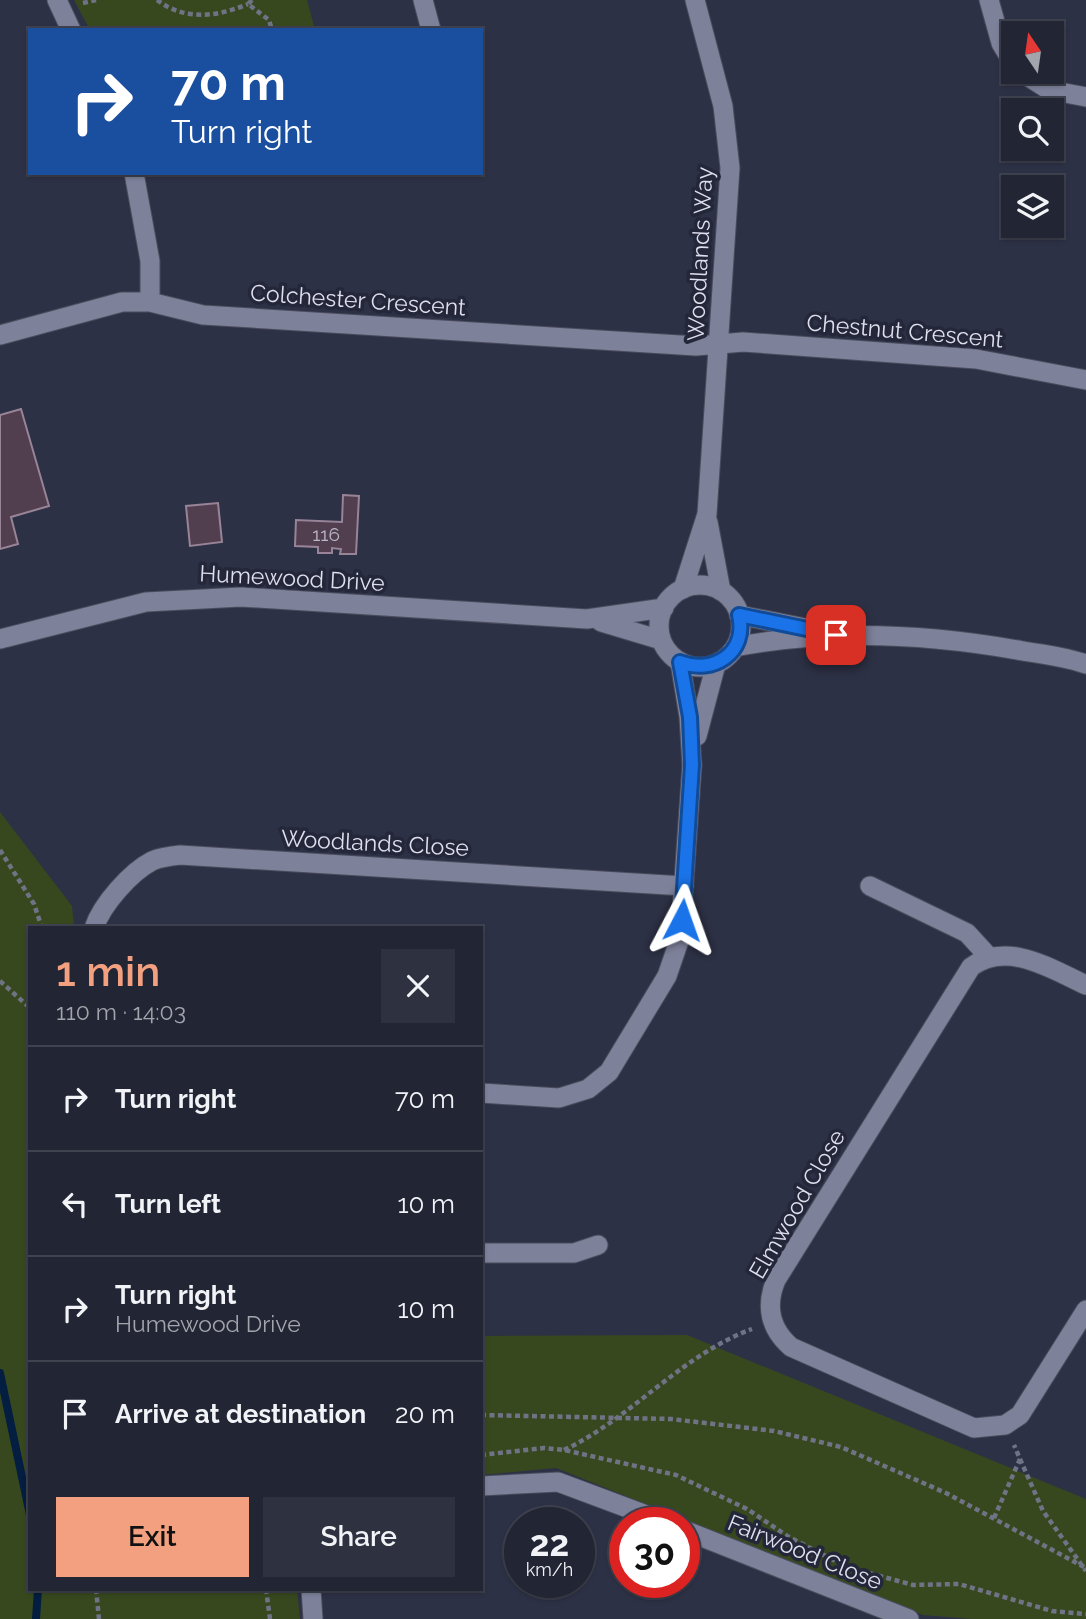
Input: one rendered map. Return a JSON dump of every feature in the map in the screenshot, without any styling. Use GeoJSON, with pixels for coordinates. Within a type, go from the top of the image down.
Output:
{"type":"FeatureCollection","features":[{"type":"Feature","properties":{"kind":"street"},"geometry":{"type":"LineString","coordinates":[[57,0],[70,28]]}},
{"type":"Feature","properties":{"kind":"street"},"geometry":{"type":"LineString","coordinates":[[423,0],[430,28]]}},
{"type":"Feature","properties":{"kind":"street","name":"Woodlands Way"},"geometry":{"type":"LineString","coordinates":[[695,0],[723,106],[730,150],[707,514],[720,591]]}},
{"type":"Feature","properties":{"kind":"street"},"geometry":{"type":"LineString","coordinates":[[989,0],[1001,43]]}},
{"type":"Feature","properties":{"kind":"street"},"geometry":{"type":"LineString","coordinates":[[1040,84],[1049,90],[1086,97]]}},
{"type":"Feature","properties":{"kind":"street"},"geometry":{"type":"LineString","coordinates":[[134,175],[150,261],[150,302]]}},
{"type":"Feature","properties":{"kind":"street","name":"Colchester Crescent"},"geometry":{"type":"LineString","coordinates":[[0,335],[103,306],[150,302],[204,315],[696,346],[719,345]]}},
{"type":"Feature","properties":{"kind":"street","name":"Chestnut Crescent"},"geometry":{"type":"LineString","coordinates":[[719,345],[743,342],[976,359],[1086,380]]}},
{"type":"Feature","properties":{"kind":"street","name":"Woodlands Way"},"geometry":{"type":"LineString","coordinates":[[683,589],[707,514]]}},
{"type":"Feature","properties":{"kind":"street"},"geometry":{"type":"LineString","coordinates":[[483,1093],[559,1098],[588,1089],[609,1072],[667,976],[680,938],[692,765],[700,718],[716,664],[735,647],[741,631],[739,615],[732,601],[720,591],[706,586],[683,589],[664,608],[659,624],[661,640],[680,662],[690,717],[692,765]]}},
{"type":"Feature","properties":{"kind":"street","name":"Humewood Drive"},"geometry":{"type":"LineString","coordinates":[[0,639],[112,609],[186,598],[241,597],[587,619],[664,608]]}},
{"type":"Feature","properties":{"kind":"street"},"geometry":{"type":"LineString","coordinates":[[739,615],[836,635],[996,646],[1086,664]]}},
{"type":"Feature","properties":{"kind":"street","name":"Humewood Drive"},"geometry":{"type":"LineString","coordinates":[[587,619],[661,640]]}},
{"type":"Feature","properties":{"kind":"street"},"geometry":{"type":"LineString","coordinates":[[735,647],[836,635]]}},
{"type":"Feature","properties":{"kind":"street"},"geometry":{"type":"LineString","coordinates":[[680,662],[697,667],[716,664]]}},
{"type":"Feature","properties":{"kind":"street","name":"Woodlands Close"},"geometry":{"type":"LineString","coordinates":[[95,926],[101,912],[141,868],[154,860],[180,855],[684,886]]}},
{"type":"Feature","properties":{"kind":"street"},"geometry":{"type":"LineString","coordinates":[[870,886],[967,933],[989,957],[1013,955],[1086,985]]}},
{"type":"Feature","properties":{"kind":"street","name":"Elmwood Close"},"geometry":{"type":"LineString","coordinates":[[772,1321],[770,1300],[776,1280],[964,975],[989,957]]}},
{"type":"Feature","properties":{"kind":"street"},"geometry":{"type":"LineString","coordinates":[[483,1253],[574,1253],[598,1245]]}},
{"type":"Feature","properties":{"kind":"street"},"geometry":{"type":"LineString","coordinates":[[772,1321],[783,1340],[791,1347],[964,1426],[974,1428],[1004,1425],[1029,1405],[1086,1310]]}},
{"type":"Feature","properties":{"kind":"street"},"geometry":{"type":"LineString","coordinates":[[483,1486],[558,1482],[625,1507]]}},
{"type":"Feature","properties":{"kind":"street","name":"Fairwood Close"},"geometry":{"type":"LineString","coordinates":[[700,1536],[909,1619]]}},
{"type":"Feature","properties":{"kind":"street"},"geometry":{"type":"LineString","coordinates":[[311,1591],[313,1619]]}},
{"type":"Feature","properties":{"kind":"path"},"geometry":{"type":"LineString","coordinates":[[157,0],[173,11],[194,15],[229,12],[250,2],[269,20],[271,28]]}},
{"type":"Feature","properties":{"kind":"path"},"geometry":{"type":"LineString","coordinates":[[0,850],[34,904],[41,926]]}},
{"type":"Feature","properties":{"kind":"path"},"geometry":{"type":"LineString","coordinates":[[0,981],[28,1006]]}},
{"type":"Feature","properties":{"kind":"path"},"geometry":{"type":"LineString","coordinates":[[564,1450],[597,1435],[616,1417],[720,1340],[772,1321]]}},
{"type":"Feature","properties":{"kind":"path"},"geometry":{"type":"LineString","coordinates":[[483,1415],[671,1419],[774,1432],[841,1447],[899,1470],[994,1518],[1085,1569]]}},
{"type":"Feature","properties":{"kind":"path"},"geometry":{"type":"LineString","coordinates":[[1004,1425],[1043,1511],[1085,1569]]}},
{"type":"Feature","properties":{"kind":"path"},"geometry":{"type":"LineString","coordinates":[[483,1455],[544,1448],[564,1450],[676,1475],[747,1509],[789,1538],[847,1567],[914,1585],[959,1584],[1052,1611],[1086,1614]]}},
{"type":"Feature","properties":{"kind":"path"},"geometry":{"type":"LineString","coordinates":[[994,1518],[1020,1459]]}},
{"type":"Feature","properties":{"kind":"path"},"geometry":{"type":"LineString","coordinates":[[96,1591],[99,1619]]}},
{"type":"Feature","properties":{"kind":"path"},"geometry":{"type":"LineString","coordinates":[[267,1591],[270,1619]]}},
{"type":"Feature","properties":{"kind":"green space"},"geometry":{"type":"Polygon","coordinates":[[[74,0],[307,0],[314,28],[89,28],[74,0]]]}},
{"type":"Feature","properties":{"kind":"green space"},"geometry":{"type":"Polygon","coordinates":[[[0,812],[72,906],[74,926],[28,926],[28,1591],[297,1591],[300,1619],[0,1619],[0,812]]]}},
{"type":"Feature","properties":{"kind":"green space"},"geometry":{"type":"Polygon","coordinates":[[[687,1335],[1086,1499],[1086,1619],[972,1619],[923,1615],[700,1526],[700,1507],[653,1507],[556,1468],[483,1475],[483,1336],[687,1335]]]}},
{"type":"Feature","properties":{"kind":"building"},"geometry":{"type":"Polygon","coordinates":[[[21,409],[49,506],[11,517],[18,544],[0,549],[0,415],[21,409]]]}},
{"type":"Feature","properties":{"kind":"building"},"geometry":{"type":"Polygon","coordinates":[[[343,495],[359,496],[356,554],[340,554],[341,549],[332,548],[332,553],[318,553],[318,547],[295,546],[296,520],[342,522],[343,495]]]}},
{"type":"Feature","properties":{"kind":"building"},"geometry":{"type":"Polygon","coordinates":[[[218,503],[222,542],[190,546],[186,506],[218,503]]]}},
{"type":"Feature","properties":{"kind":"waterway"},"geometry":{"type":"LineString","coordinates":[[0,1373],[28,1506]]}},
{"type":"Feature","properties":{"kind":"waterway"},"geometry":{"type":"LineString","coordinates":[[36,1619],[38,1591]]}},
{"type":"Feature","properties":{"kind":"route"},"geometry":{"type":"LineString","coordinates":[[682,920],[692,741],[680,662],[688,666],[707,667],[723,660],[739,640],[739,615],[836,635]]}}]}
